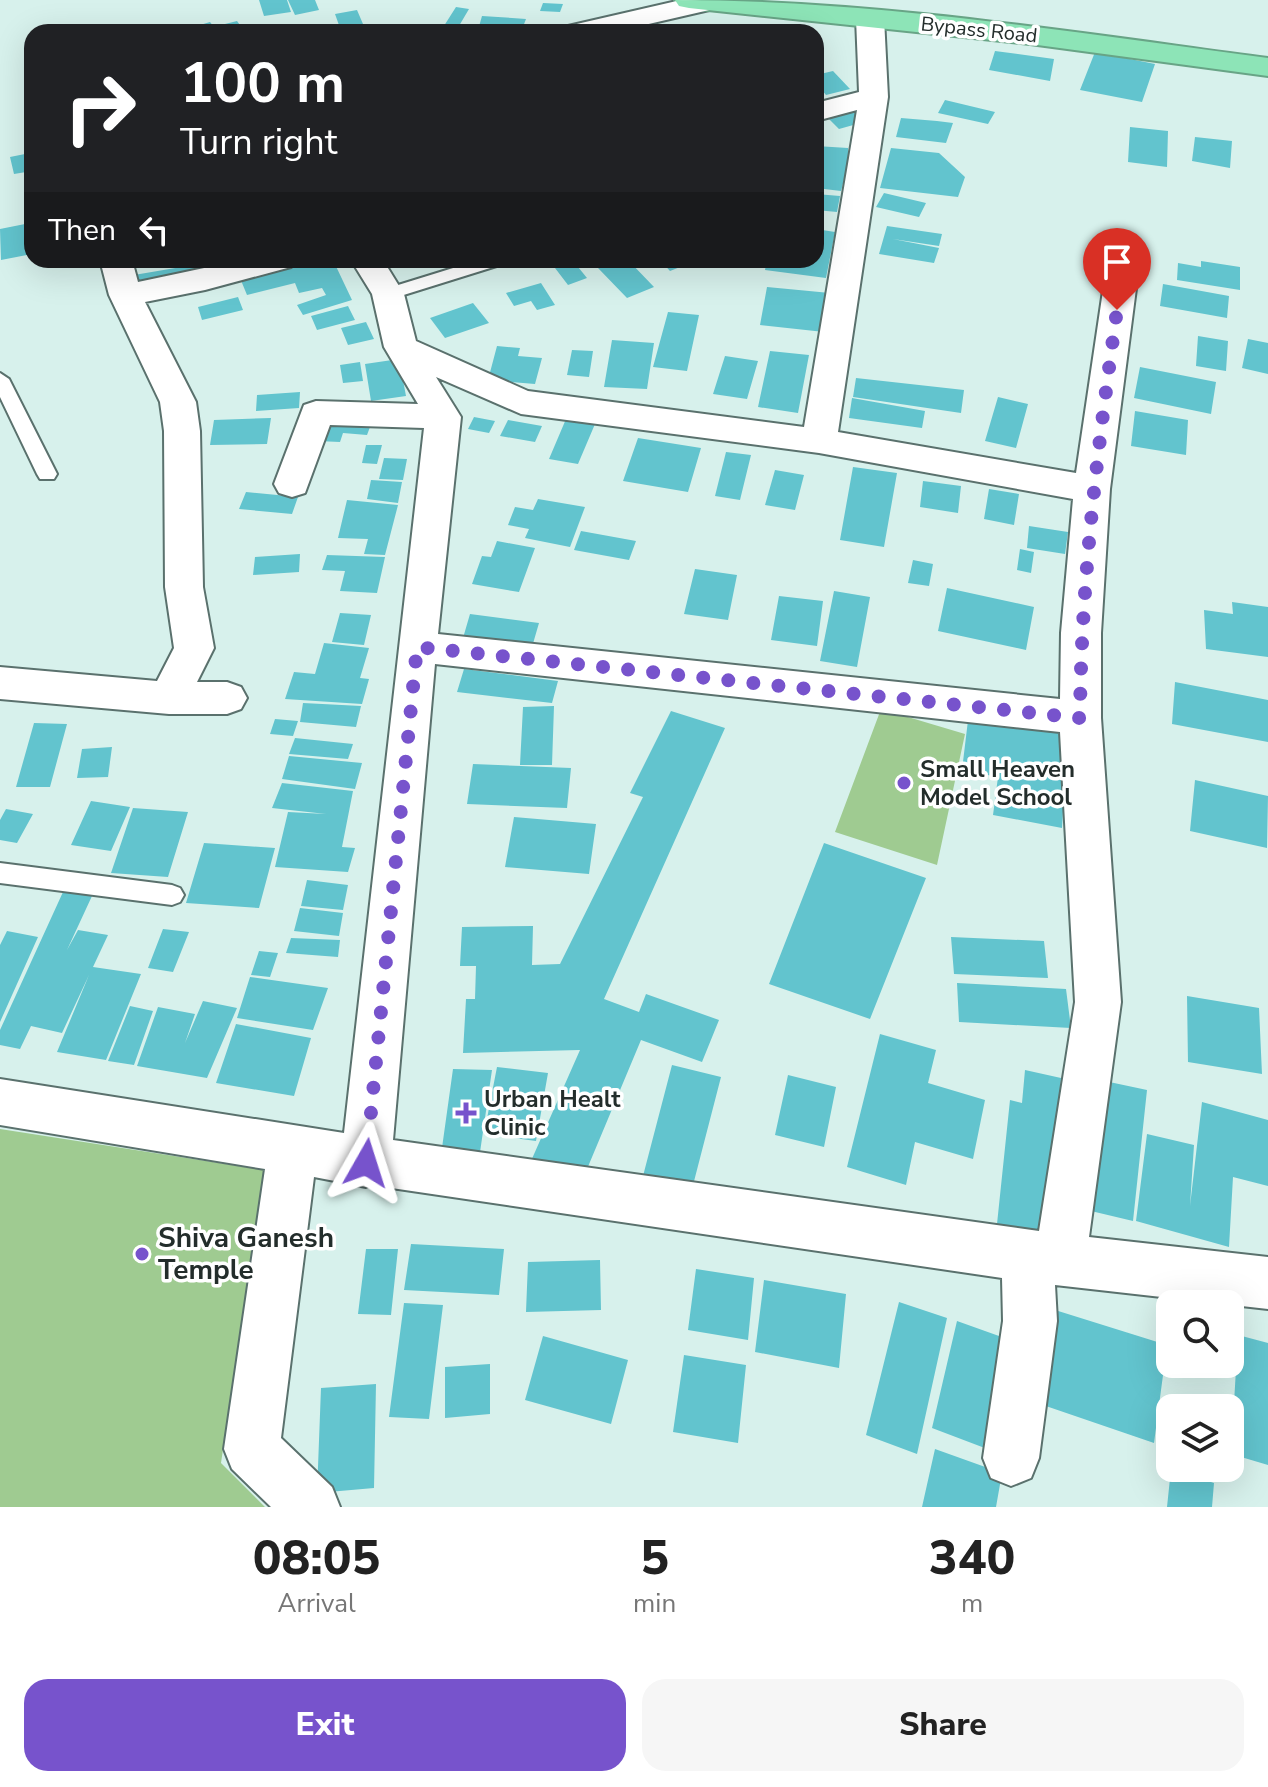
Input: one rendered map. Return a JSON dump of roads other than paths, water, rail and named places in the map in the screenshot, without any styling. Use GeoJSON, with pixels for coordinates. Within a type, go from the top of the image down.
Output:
{"type":"FeatureCollection","features":[{"type":"Feature","properties":{"kind":"highway","name":"Bypass Road"},"geometry":{"type":"LineString","coordinates":[[698,1],[1110,26],[1268,48]]}},
{"type":"Feature","properties":{"kind":"highway","name":"Bypass Road"},"geometry":{"type":"LineString","coordinates":[[866,9],[1268,67]]}},
{"type":"Feature","properties":{"kind":"street"},"geometry":{"type":"LineString","coordinates":[[609,24],[698,1]]}},
{"type":"Feature","properties":{"kind":"street"},"geometry":{"type":"LineString","coordinates":[[819,441],[874,97],[866,9]]}},
{"type":"Feature","properties":{"kind":"street"},"geometry":{"type":"LineString","coordinates":[[824,110],[874,97]]}},
{"type":"Feature","properties":{"kind":"street"},"geometry":{"type":"LineString","coordinates":[[1011,1458],[1030,1321],[1098,1002],[1080,718],[1081,633],[1092,489],[1125,250]]}},
{"type":"Feature","properties":{"kind":"street"},"geometry":{"type":"LineString","coordinates":[[118,268],[125,295],[178,402],[182,431],[184,587],[194,648],[169,698]]}},
{"type":"Feature","properties":{"kind":"street"},"geometry":{"type":"LineString","coordinates":[[125,295],[250,268]]}},
{"type":"Feature","properties":{"kind":"street"},"geometry":{"type":"LineString","coordinates":[[366,1163],[443,417],[401,347],[388,294],[372,268]]}},
{"type":"Feature","properties":{"kind":"street"},"geometry":{"type":"LineString","coordinates":[[401,347],[521,402],[819,441],[1092,489]]}},
{"type":"Feature","properties":{"kind":"street"},"geometry":{"type":"LineString","coordinates":[[292,484],[316,413],[443,417]]}},
{"type":"Feature","properties":{"kind":"street"},"geometry":{"type":"LineString","coordinates":[[417,647],[1080,718]]}},
{"type":"Feature","properties":{"kind":"street"},"geometry":{"type":"LineString","coordinates":[[0,683],[169,698],[227,698]]}},
{"type":"Feature","properties":{"kind":"street"},"geometry":{"type":"LineString","coordinates":[[0,1102],[366,1163],[1044,1258],[1268,1283]]}},
{"type":"Feature","properties":{"kind":"street"},"geometry":{"type":"LineString","coordinates":[[293,1150],[252,1449],[312,1507]]}},
{"type":"Feature","properties":{"kind":"lane"},"geometry":{"type":"LineString","coordinates":[[388,294],[471,268]]}},
{"type":"Feature","properties":{"kind":"lane"},"geometry":{"type":"LineString","coordinates":[[0,379],[47,474]]}},
{"type":"Feature","properties":{"kind":"lane"},"geometry":{"type":"LineString","coordinates":[[0,873],[172,895]]}},
{"type":"Feature","properties":{"kind":"place","name":"Small Heaven Model School"},"geometry":{"type":"Point","coordinates":[904,783]}},
{"type":"Feature","properties":{"kind":"place","name":"Urban Healt Clinic"},"geometry":{"type":"Point","coordinates":[466,1113]}},
{"type":"Feature","properties":{"kind":"place","name":"Shiva Ganesh Temple"},"geometry":{"type":"Point","coordinates":[142,1254]}}]}
